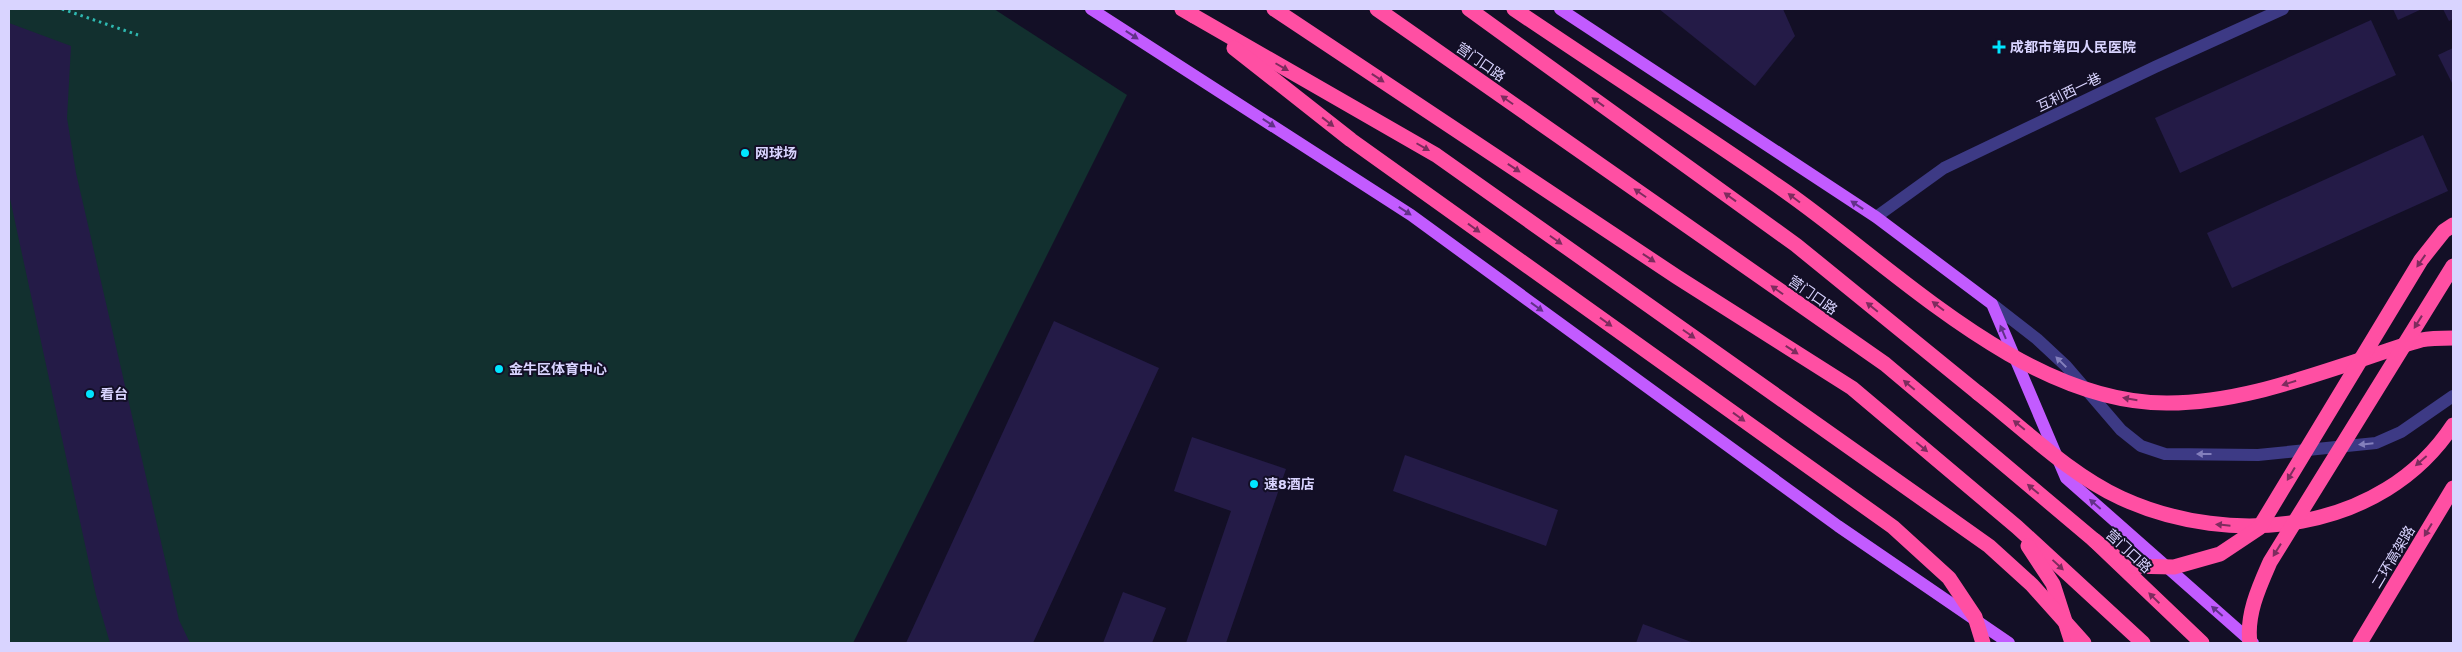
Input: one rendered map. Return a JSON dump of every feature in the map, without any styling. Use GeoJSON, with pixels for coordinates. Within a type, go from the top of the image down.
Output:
{"type":"FeatureCollection","features":[{"type":"Feature","properties":{"kind":"highway"},"geometry":{"type":"LineString","coordinates":[[1274,9],[1677,276],[1852,388],[2017,527],[2143,643]]}},
{"type":"Feature","properties":{"kind":"highway","name":"营门口路"},"geometry":{"type":"LineString","coordinates":[[1377,9],[1884,364],[2094,540],[2202,643]]}},
{"type":"Feature","properties":{"kind":"highway"},"geometry":{"type":"LineString","coordinates":[[1468,9],[1796,245],[2082,476],[2120,498],[2173,518],[2232,526],[2276,526],[2321,519],[2360,502],[2392,485],[2426,458],[2453,425]]}},
{"type":"Feature","properties":{"kind":"highway"},"geometry":{"type":"LineString","coordinates":[[1514,9],[1787,192],[1956,320],[2016,358],[2053,376],[2100,393],[2130,400],[2166,404],[2212,401],[2263,391],[2424,339],[2453,338]]}},
{"type":"Feature","properties":{"kind":"highway"},"geometry":{"type":"LineString","coordinates":[[1188,13],[1351,140],[1893,527],[1949,578],[1975,617],[1983,643]]}},
{"type":"Feature","properties":{"kind":"highway"},"geometry":{"type":"LineString","coordinates":[[1188,13],[1452,166],[1989,546],[2032,585],[2084,643]]}},
{"type":"Feature","properties":{"kind":"highway"},"geometry":{"type":"LineString","coordinates":[[2094,540],[2127,566],[2174,567],[2220,554],[2259,528],[2421,260],[2444,231],[2453,225]]}},
{"type":"Feature","properties":{"kind":"highway"},"geometry":{"type":"LineString","coordinates":[[2252,643],[2255,598],[2270,562],[2453,266]]}},
{"type":"Feature","properties":{"kind":"highway","name":"二环高架路"},"geometry":{"type":"LineString","coordinates":[[2360,643],[2453,488]]}},
{"type":"Feature","properties":{"kind":"highway"},"geometry":{"type":"LineString","coordinates":[[2017,527],[2053,584],[2072,643]]}},
{"type":"Feature","properties":{"kind":"main road"},"geometry":{"type":"LineString","coordinates":[[1091,9],[1411,215],[1838,526],[2009,643]]}},
{"type":"Feature","properties":{"kind":"main road"},"geometry":{"type":"LineString","coordinates":[[1560,9],[1876,218],[1992,304],[2066,478],[2252,643]]}},
{"type":"Feature","properties":{"kind":"street","name":"互利西一巷"},"geometry":{"type":"LineString","coordinates":[[1876,218],[1944,168],[2155,66],[2283,9]]}},
{"type":"Feature","properties":{"kind":"street"},"geometry":{"type":"LineString","coordinates":[[1992,304],[2037,339],[2066,366],[2121,430],[2141,446],[2165,454],[2258,455],[2376,443],[2401,432],[2453,396]]}},
{"type":"Feature","properties":{"kind":"street"},"geometry":{"type":"LineString","coordinates":[[1989,628],[1997,643]]}},
{"type":"Feature","properties":{"kind":"path"},"geometry":{"type":"LineString","coordinates":[[62,9],[138,35]]}},
{"type":"Feature","properties":{"kind":"green space","name":"金牛区体育中心"},"geometry":{"type":"Polygon","coordinates":[[[9,9],[994,9],[1127,95],[853,643],[9,643],[9,9]]]}},
{"type":"Feature","properties":{"kind":"building"},"geometry":{"type":"Polygon","coordinates":[[[1659,9],[1783,9],[1795,36],[1755,86],[1659,9]]]}},
{"type":"Feature","properties":{"kind":"building"},"geometry":{"type":"Polygon","coordinates":[[[2393,9],[2422,9],[2398,20],[2393,9]]]}},
{"type":"Feature","properties":{"kind":"building"},"geometry":{"type":"Polygon","coordinates":[[[2443,9],[2453,9],[2453,19],[2449,21],[2443,9]]]}},
{"type":"Feature","properties":{"kind":"building"},"geometry":{"type":"Polygon","coordinates":[[[2371,20],[2396,75],[2180,173],[2155,118],[2371,20]]]}},
{"type":"Feature","properties":{"kind":"building","name":"看台"},"geometry":{"type":"Polygon","coordinates":[[[9,23],[71,46],[67,118],[76,173],[179,620],[190,643],[110,643],[96,595],[9,194],[9,23]]]}},
{"type":"Feature","properties":{"kind":"building"},"geometry":{"type":"Polygon","coordinates":[[[2453,48],[2453,85],[2438,55],[2453,48]]]}},
{"type":"Feature","properties":{"kind":"building"},"geometry":{"type":"Polygon","coordinates":[[[2423,135],[2448,191],[2232,288],[2207,233],[2423,135]]]}},
{"type":"Feature","properties":{"kind":"building"},"geometry":{"type":"Polygon","coordinates":[[[1054,321],[1159,368],[1033,643],[906,643],[1054,321]]]}},
{"type":"Feature","properties":{"kind":"building"},"geometry":{"type":"Polygon","coordinates":[[[1192,437],[1286,469],[1226,643],[1186,643],[1231,511],[1174,491],[1192,437]]]}},
{"type":"Feature","properties":{"kind":"building"},"geometry":{"type":"Polygon","coordinates":[[[1405,455],[1558,510],[1546,546],[1393,491],[1405,455]]]}},
{"type":"Feature","properties":{"kind":"building"},"geometry":{"type":"Polygon","coordinates":[[[1123,592],[1166,608],[1152,643],[1103,643],[1123,592]]]}},
{"type":"Feature","properties":{"kind":"building"},"geometry":{"type":"Polygon","coordinates":[[[1643,624],[1694,643],[1636,643],[1643,624]]]}},
{"type":"Feature","properties":{"kind":"place","name":"成都市第四人民医院"},"geometry":{"type":"Point","coordinates":[1999,47]}},
{"type":"Feature","properties":{"kind":"place","name":"网球场"},"geometry":{"type":"Point","coordinates":[745,153]}},
{"type":"Feature","properties":{"kind":"place","name":"金牛区体育中心"},"geometry":{"type":"Point","coordinates":[499,369]}},
{"type":"Feature","properties":{"kind":"place","name":"看台"},"geometry":{"type":"Point","coordinates":[90,394]}},
{"type":"Feature","properties":{"kind":"place","name":"速8酒店"},"geometry":{"type":"Point","coordinates":[1254,484]}}]}
